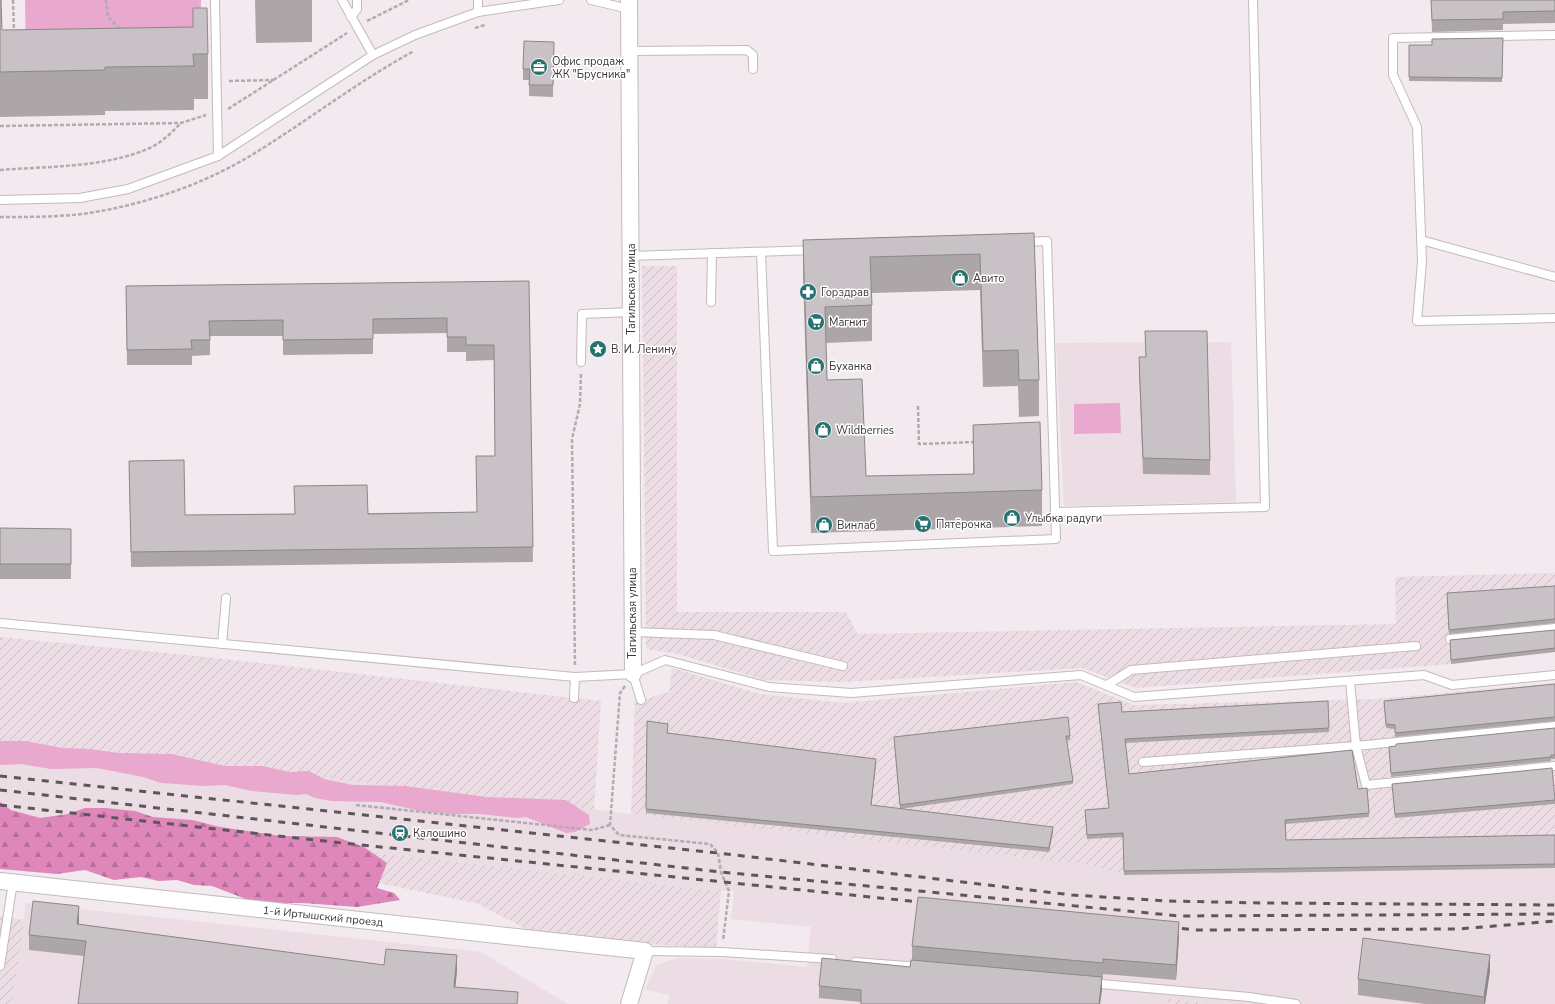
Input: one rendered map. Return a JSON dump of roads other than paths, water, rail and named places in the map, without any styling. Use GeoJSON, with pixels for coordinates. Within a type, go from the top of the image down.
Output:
{"type":"FeatureCollection","features":[{"type":"Feature","properties":{"kind":"street","name":"Тагильская улица"},"geometry":{"type":"LineString","coordinates":[[629,5],[633,674]]}},
{"type":"Feature","properties":{"kind":"street","name":"1-й Иртышский проезд"},"geometry":{"type":"LineString","coordinates":[[6,882],[646,948]]}},
{"type":"Feature","properties":{"kind":"street"},"geometry":{"type":"LineString","coordinates":[[629,1004],[646,948]]}},
{"type":"Feature","properties":{"kind":"lane"},"geometry":{"type":"LineString","coordinates":[[215,0],[218,156]]}},
{"type":"Feature","properties":{"kind":"lane"},"geometry":{"type":"LineString","coordinates":[[342,0],[373,55]]}},
{"type":"Feature","properties":{"kind":"lane"},"geometry":{"type":"LineString","coordinates":[[351,17],[356,11],[357,0]]}},
{"type":"Feature","properties":{"kind":"lane"},"geometry":{"type":"LineString","coordinates":[[478,0],[478,12]]}},
{"type":"Feature","properties":{"kind":"lane"},"geometry":{"type":"LineString","coordinates":[[0,200],[80,198],[128,190],[218,156],[373,55],[415,35],[478,12],[559,0]]}},
{"type":"Feature","properties":{"kind":"lane"},"geometry":{"type":"LineString","coordinates":[[591,0],[629,5]]}},
{"type":"Feature","properties":{"kind":"lane"},"geometry":{"type":"LineString","coordinates":[[1055,512],[1219,505],[1265,507],[1253,0]]}},
{"type":"Feature","properties":{"kind":"lane"},"geometry":{"type":"LineString","coordinates":[[1555,35],[1393,38],[1393,75],[1417,127],[1422,262],[1416,321],[1555,318]]}},
{"type":"Feature","properties":{"kind":"lane"},"geometry":{"type":"LineString","coordinates":[[629,51],[747,50],[752,55],[753,69]]}},
{"type":"Feature","properties":{"kind":"lane"},"geometry":{"type":"LineString","coordinates":[[1421,240],[1555,277]]}},
{"type":"Feature","properties":{"kind":"lane"},"geometry":{"type":"LineString","coordinates":[[762,252],[773,551],[1056,539],[1046,241],[1020,242]]}},
{"type":"Feature","properties":{"kind":"lane"},"geometry":{"type":"LineString","coordinates":[[630,256],[824,250]]}},
{"type":"Feature","properties":{"kind":"lane"},"geometry":{"type":"LineString","coordinates":[[711,302],[712,253]]}},
{"type":"Feature","properties":{"kind":"lane"},"geometry":{"type":"LineString","coordinates":[[581,362],[582,314],[631,312]]}},
{"type":"Feature","properties":{"kind":"lane"},"geometry":{"type":"LineString","coordinates":[[222,644],[226,598]]}},
{"type":"Feature","properties":{"kind":"lane"},"geometry":{"type":"LineString","coordinates":[[0,623],[575,677],[633,674],[665,660],[769,687],[851,693],[1081,675],[1134,697],[1424,675],[1452,685],[1555,675]]}},
{"type":"Feature","properties":{"kind":"lane"},"geometry":{"type":"LineString","coordinates":[[1450,639],[1555,628]]}},
{"type":"Feature","properties":{"kind":"lane"},"geometry":{"type":"LineString","coordinates":[[633,632],[714,635],[843,666]]}},
{"type":"Feature","properties":{"kind":"lane"},"geometry":{"type":"LineString","coordinates":[[1107,685],[1131,670],[1416,646]]}},
{"type":"Feature","properties":{"kind":"lane"},"geometry":{"type":"LineString","coordinates":[[633,674],[641,700]]}},
{"type":"Feature","properties":{"kind":"lane"},"geometry":{"type":"LineString","coordinates":[[574,698],[575,677]]}},
{"type":"Feature","properties":{"kind":"lane"},"geometry":{"type":"LineString","coordinates":[[1350,681],[1356,746],[1366,785],[1555,766]]}},
{"type":"Feature","properties":{"kind":"lane"},"geometry":{"type":"LineString","coordinates":[[1143,762],[1356,746],[1555,726]]}},
{"type":"Feature","properties":{"kind":"lane"},"geometry":{"type":"LineString","coordinates":[[0,966],[6,882]]}},
{"type":"Feature","properties":{"kind":"lane"},"geometry":{"type":"LineString","coordinates":[[646,948],[844,960],[926,968]]}},
{"type":"Feature","properties":{"kind":"lane"},"geometry":{"type":"LineString","coordinates":[[1084,982],[1249,997],[1296,1004]]}},
{"type":"Feature","properties":{"kind":"railway"},"geometry":{"type":"LineString","coordinates":[[0,776],[718,853],[1072,895],[1168,901],[1264,903],[1555,905]]}},
{"type":"Feature","properties":{"kind":"railway"},"geometry":{"type":"LineString","coordinates":[[0,790],[721,872],[1180,916],[1555,914]]}},
{"type":"Feature","properties":{"kind":"railway"},"geometry":{"type":"LineString","coordinates":[[0,805],[342,843],[929,903]]}},
{"type":"Feature","properties":{"kind":"railway"},"geometry":{"type":"LineString","coordinates":[[1168,927],[1196,930],[1458,929],[1555,921]]}},
{"type":"Feature","properties":{"kind":"place","name":"Офис продаж ЖК \"Брусника\""},"geometry":{"type":"Point","coordinates":[539,67]}},
{"type":"Feature","properties":{"kind":"place","name":"Авито"},"geometry":{"type":"Point","coordinates":[960,278]}},
{"type":"Feature","properties":{"kind":"place","name":"Горздрав"},"geometry":{"type":"Point","coordinates":[808,292]}},
{"type":"Feature","properties":{"kind":"place","name":"Магнит"},"geometry":{"type":"Point","coordinates":[816,322]}},
{"type":"Feature","properties":{"kind":"place","name":"В. И. Ленину"},"geometry":{"type":"Point","coordinates":[598,349]}},
{"type":"Feature","properties":{"kind":"place","name":"Буханка"},"geometry":{"type":"Point","coordinates":[816,366]}},
{"type":"Feature","properties":{"kind":"place","name":"Wildberries"},"geometry":{"type":"Point","coordinates":[823,430]}},
{"type":"Feature","properties":{"kind":"place","name":"Улыбка радуги"},"geometry":{"type":"Point","coordinates":[1012,518]}},
{"type":"Feature","properties":{"kind":"place","name":"Пятёрочка"},"geometry":{"type":"Point","coordinates":[923,524]}},
{"type":"Feature","properties":{"kind":"place","name":"Винлаб"},"geometry":{"type":"Point","coordinates":[824,525]}},
{"type":"Feature","properties":{"kind":"place","name":"Калошино"},"geometry":{"type":"Point","coordinates":[400,833]}}]}
